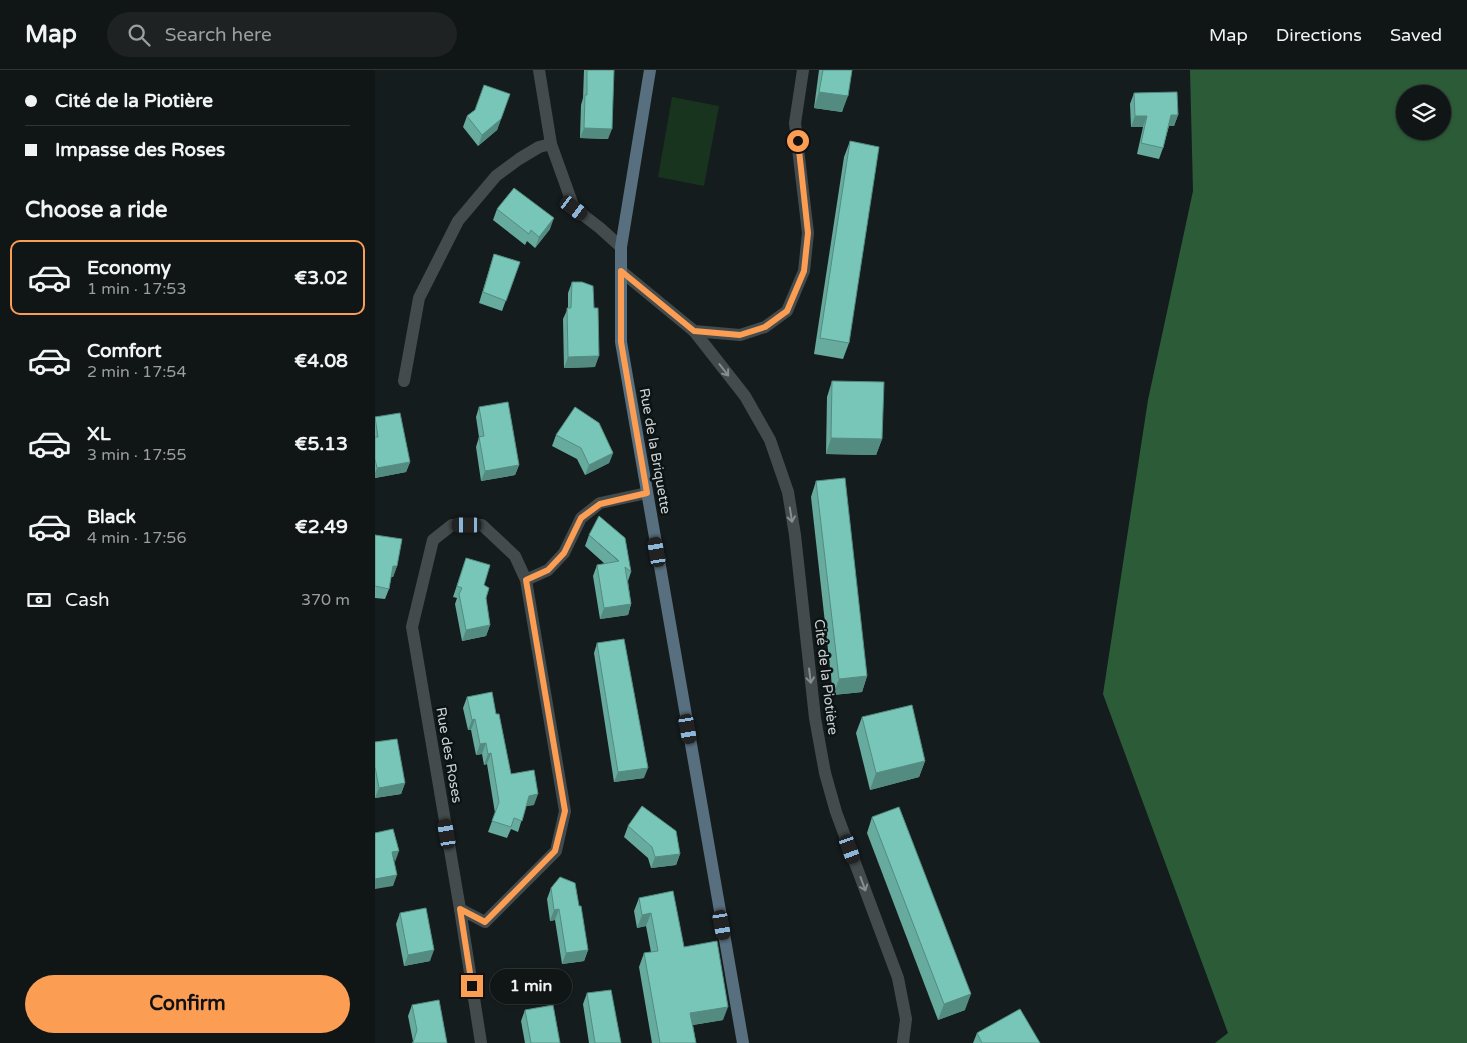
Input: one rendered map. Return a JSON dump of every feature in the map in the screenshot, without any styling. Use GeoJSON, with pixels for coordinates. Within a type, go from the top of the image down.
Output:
{"type":"FeatureCollection","features":[{"type":"Feature","properties":{"kind":"main road","name":"Rue de la Briquette"},"geometry":{"type":"LineString","coordinates":[[649,70],[621,247],[621,342],[743,1043]]}},
{"type":"Feature","properties":{"kind":"street"},"geometry":{"type":"LineString","coordinates":[[539,70],[551,144],[574,208],[621,247]]}},
{"type":"Feature","properties":{"kind":"street"},"geometry":{"type":"LineString","coordinates":[[694,331],[740,335],[765,327],[787,311],[804,271],[808,233],[795,123],[803,70]]}},
{"type":"Feature","properties":{"kind":"street"},"geometry":{"type":"LineString","coordinates":[[404,381],[419,298],[458,221],[496,176],[539,147],[551,144]]}},
{"type":"Feature","properties":{"kind":"street","name":"Cité de la Piotière"},"geometry":{"type":"LineString","coordinates":[[621,271],[694,331],[745,396],[770,440],[788,492],[795,535],[815,718],[825,773],[836,812],[898,978],[905,1019],[906,1042]]}},
{"type":"Feature","properties":{"kind":"street"},"geometry":{"type":"LineString","coordinates":[[526,580],[548,570],[564,553],[581,518],[600,504],[647,493]]}},
{"type":"Feature","properties":{"kind":"street","name":"Rue des Roses"},"geometry":{"type":"LineString","coordinates":[[452,525],[483,525],[515,556],[526,580],[565,811],[555,851],[485,922],[460,909],[412,627],[433,540],[452,525]]}},
{"type":"Feature","properties":{"kind":"street"},"geometry":{"type":"LineString","coordinates":[[460,909],[481,1043]]}},
{"type":"Feature","properties":{"kind":"green space"},"geometry":{"type":"Polygon","coordinates":[[[1190,70],[1467,70],[1467,1043],[1215,1043],[1228,1033],[1103,694],[1148,400],[1193,191],[1190,70]]]}},
{"type":"Feature","properties":{"kind":"green space"},"geometry":{"type":"Polygon","coordinates":[[[672,97],[719,106],[704,186],[658,177],[672,97]]]}},
{"type":"Feature","properties":{"kind":"building"},"geometry":{"type":"Polygon","coordinates":[[[587,70],[614,70],[612,129],[584,128],[587,70]]]}},
{"type":"Feature","properties":{"kind":"building"},"geometry":{"type":"Polygon","coordinates":[[[823,70],[852,70],[848,96],[819,92],[823,70]]]}},
{"type":"Feature","properties":{"kind":"building"},"geometry":{"type":"Polygon","coordinates":[[[484,85],[510,94],[501,119],[482,135],[467,116],[475,110],[484,85]]]}},
{"type":"Feature","properties":{"kind":"building"},"geometry":{"type":"Polygon","coordinates":[[[1177,92],[1178,115],[1171,115],[1163,148],[1141,143],[1147,116],[1135,116],[1134,93],[1177,92]]]}},
{"type":"Feature","properties":{"kind":"building"},"geometry":{"type":"Polygon","coordinates":[[[850,141],[879,147],[849,343],[820,338],[850,141]]]}},
{"type":"Feature","properties":{"kind":"building"},"geometry":{"type":"Polygon","coordinates":[[[514,188],[554,218],[539,237],[531,230],[529,234],[497,209],[514,188]]]}},
{"type":"Feature","properties":{"kind":"building"},"geometry":{"type":"Polygon","coordinates":[[[494,254],[520,262],[506,301],[483,292],[494,254]]]}},
{"type":"Feature","properties":{"kind":"building"},"geometry":{"type":"Polygon","coordinates":[[[572,282],[582,282],[593,286],[594,308],[598,308],[599,356],[568,357],[567,308],[571,308],[572,282]]]}},
{"type":"Feature","properties":{"kind":"building"},"geometry":{"type":"Polygon","coordinates":[[[832,381],[884,382],[882,439],[831,438],[832,381]]]}},
{"type":"Feature","properties":{"kind":"building"},"geometry":{"type":"Polygon","coordinates":[[[508,402],[519,465],[485,471],[479,437],[484,436],[479,407],[508,402]]]}},
{"type":"Feature","properties":{"kind":"building"},"geometry":{"type":"Polygon","coordinates":[[[575,407],[599,423],[613,453],[589,465],[581,448],[556,435],[575,407]]]}},
{"type":"Feature","properties":{"kind":"building"},"geometry":{"type":"Polygon","coordinates":[[[400,413],[410,462],[377,468],[375,437],[378,437],[375,417],[400,413]]]}},
{"type":"Feature","properties":{"kind":"building"},"geometry":{"type":"Polygon","coordinates":[[[845,478],[867,676],[839,679],[816,481],[845,478]]]}},
{"type":"Feature","properties":{"kind":"building"},"geometry":{"type":"Polygon","coordinates":[[[599,516],[625,538],[631,572],[625,567],[631,604],[604,608],[597,565],[619,561],[589,535],[599,516]]]}},
{"type":"Feature","properties":{"kind":"building"},"geometry":{"type":"Polygon","coordinates":[[[375,535],[402,539],[397,566],[393,566],[389,589],[375,586],[375,535]]]}},
{"type":"Feature","properties":{"kind":"building"},"geometry":{"type":"Polygon","coordinates":[[[466,558],[490,565],[484,585],[489,588],[486,598],[490,625],[466,630],[459,594],[462,588],[457,586],[466,558]]]}},
{"type":"Feature","properties":{"kind":"building"},"geometry":{"type":"Polygon","coordinates":[[[624,639],[648,768],[618,772],[597,643],[624,639]]]}},
{"type":"Feature","properties":{"kind":"building"},"geometry":{"type":"Polygon","coordinates":[[[492,692],[496,714],[499,714],[511,774],[534,770],[538,794],[529,796],[522,821],[514,818],[511,827],[492,821],[499,802],[491,753],[488,754],[486,743],[480,744],[475,719],[472,720],[467,697],[492,692]]]}},
{"type":"Feature","properties":{"kind":"building"},"geometry":{"type":"Polygon","coordinates":[[[912,705],[925,761],[876,773],[862,717],[912,705]]]}},
{"type":"Feature","properties":{"kind":"building"},"geometry":{"type":"Polygon","coordinates":[[[397,739],[405,783],[379,788],[375,767],[375,742],[397,739]]]}},
{"type":"Feature","properties":{"kind":"building"},"geometry":{"type":"Polygon","coordinates":[[[642,806],[676,831],[680,854],[655,857],[652,847],[628,826],[642,806]]]}},
{"type":"Feature","properties":{"kind":"building"},"geometry":{"type":"Polygon","coordinates":[[[899,807],[971,994],[944,1004],[872,817],[899,807]]]}},
{"type":"Feature","properties":{"kind":"building"},"geometry":{"type":"Polygon","coordinates":[[[393,829],[399,851],[392,852],[397,875],[375,879],[375,833],[393,829]]]}},
{"type":"Feature","properties":{"kind":"building"},"geometry":{"type":"Polygon","coordinates":[[[560,877],[575,883],[579,906],[581,906],[588,950],[566,953],[559,909],[554,910],[551,888],[560,877]]]}},
{"type":"Feature","properties":{"kind":"building"},"geometry":{"type":"Polygon","coordinates":[[[673,891],[684,947],[717,941],[728,1007],[690,1013],[696,1043],[660,1043],[644,953],[658,951],[651,913],[642,915],[639,898],[673,891]]]}},
{"type":"Feature","properties":{"kind":"building"},"geometry":{"type":"Polygon","coordinates":[[[426,908],[434,950],[408,955],[400,913],[426,908]]]}},
{"type":"Feature","properties":{"kind":"building"},"geometry":{"type":"Polygon","coordinates":[[[611,990],[621,1043],[595,1043],[587,993],[611,990]]]}},
{"type":"Feature","properties":{"kind":"building"},"geometry":{"type":"Polygon","coordinates":[[[439,1000],[447,1043],[413,1043],[417,1030],[412,1005],[439,1000]]]}},
{"type":"Feature","properties":{"kind":"building"},"geometry":{"type":"Polygon","coordinates":[[[553,1005],[560,1043],[531,1043],[525,1010],[553,1005]]]}},
{"type":"Feature","properties":{"kind":"building"},"geometry":{"type":"Polygon","coordinates":[[[1020,1009],[1040,1043],[982,1043],[977,1033],[1020,1009]]]}},
{"type":"Feature","properties":{"kind":"route"},"geometry":{"type":"LineString","coordinates":[[472,986],[460,909],[485,922],[555,851],[565,811],[526,580],[548,570],[564,553],[581,518],[600,504],[647,493],[621,342],[621,271],[694,331],[740,335],[765,327],[787,311],[804,271],[808,233],[798,141]]}}]}
